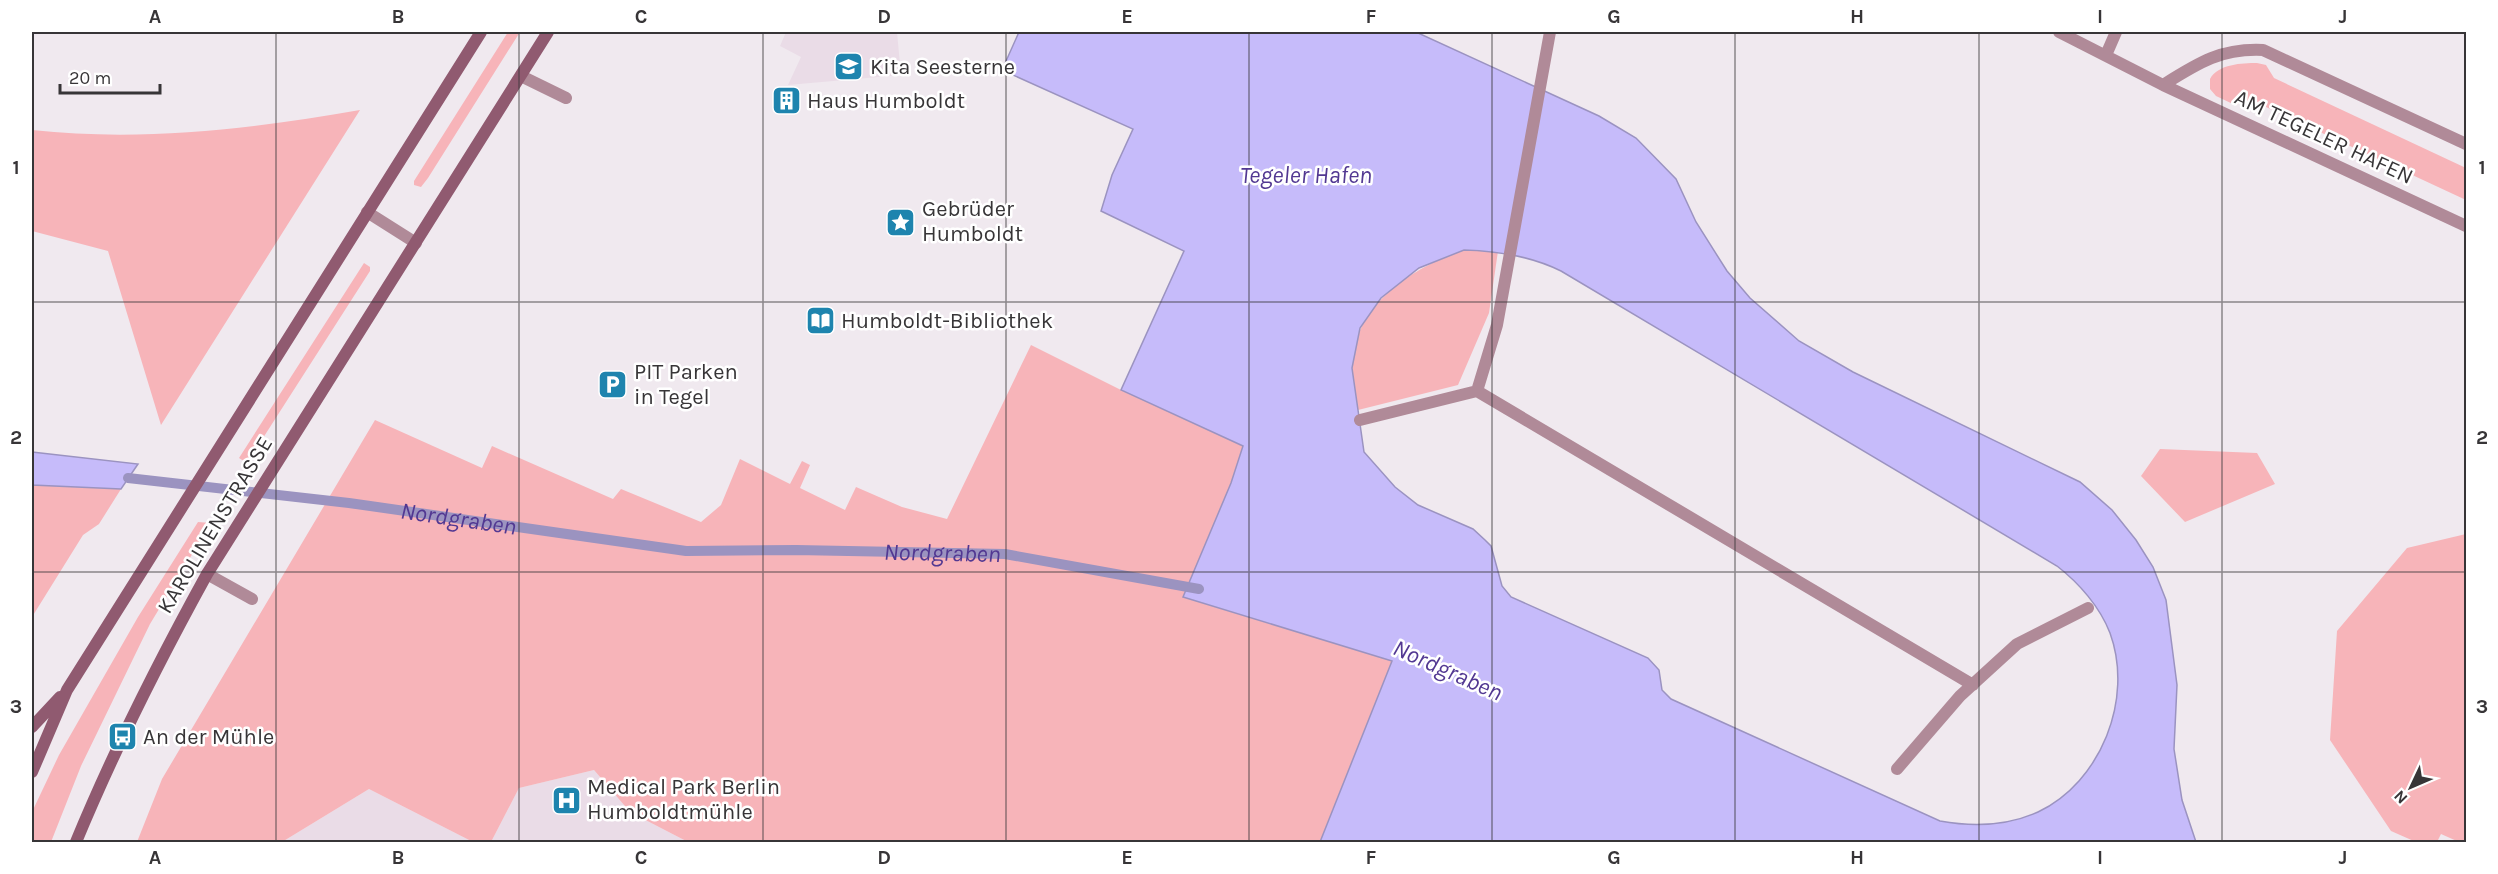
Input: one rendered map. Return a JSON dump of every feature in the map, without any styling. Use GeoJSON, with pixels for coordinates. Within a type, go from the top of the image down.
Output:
{"type":"FeatureCollection","features":[{"type":"Feature","properties":{"kind":"main road","name":"KAROLINENSTRASSE"},"geometry":{"type":"LineString","coordinates":[[32,771],[67,690],[481,32]]}},
{"type":"Feature","properties":{"kind":"main road","name":"KAROLINENSTRASSE"},"geometry":{"type":"LineString","coordinates":[[76,843],[122,737],[160,659],[207,574],[548,32]]}},
{"type":"Feature","properties":{"kind":"main road"},"geometry":{"type":"LineString","coordinates":[[32,727],[67,690]]}},
{"type":"Feature","properties":{"kind":"street"},"geometry":{"type":"LineString","coordinates":[[1477,391],[1497,326],[1550,32]]}},
{"type":"Feature","properties":{"kind":"street","name":"AM TEGELER HAFEN"},"geometry":{"type":"LineString","coordinates":[[2059,32],[2163,85],[2466,226]]}},
{"type":"Feature","properties":{"kind":"street"},"geometry":{"type":"LineString","coordinates":[[2106,55],[2116,32]]}},
{"type":"Feature","properties":{"kind":"street"},"geometry":{"type":"LineString","coordinates":[[2163,85],[2200,62],[2221,53],[2242,49],[2263,50],[2466,144]]}},
{"type":"Feature","properties":{"kind":"street"},"geometry":{"type":"LineString","coordinates":[[521,76],[566,98]]}},
{"type":"Feature","properties":{"kind":"street"},"geometry":{"type":"LineString","coordinates":[[367,212],[416,243]]}},
{"type":"Feature","properties":{"kind":"street"},"geometry":{"type":"LineString","coordinates":[[1360,420],[1477,391],[1826,600],[1973,685]]}},
{"type":"Feature","properties":{"kind":"street"},"geometry":{"type":"LineString","coordinates":[[207,574],[252,599]]}},
{"type":"Feature","properties":{"kind":"street"},"geometry":{"type":"LineString","coordinates":[[1898,769],[1960,696],[2017,644],[2088,608]]}},
{"type":"Feature","properties":{"kind":"shaded area"},"geometry":{"type":"Polygon","coordinates":[[[508,32],[520,32],[428,178],[421,187],[414,185],[414,181],[508,32]]]}},
{"type":"Feature","properties":{"kind":"shaded area","name":"Kita Seesterne"},"geometry":{"type":"Polygon","coordinates":[[[786,32],[897,32],[901,75],[788,85],[801,57],[780,46],[786,32]]]}},
{"type":"Feature","properties":{"kind":"shaded area"},"geometry":{"type":"Polygon","coordinates":[[[2257,63],[2266,65],[2274,78],[2466,168],[2466,200],[2251,100],[2235,105],[2216,96],[2210,89],[2210,79],[2224,67],[2257,63]]]}},
{"type":"Feature","properties":{"kind":"shaded area"},"geometry":{"type":"Polygon","coordinates":[[[360,110],[161,425],[108,251],[32,231],[32,130],[114,135],[196,132],[278,123],[360,110]]]}},
{"type":"Feature","properties":{"kind":"shaded area"},"geometry":{"type":"Polygon","coordinates":[[[1464,250],[1498,251],[1489,313],[1458,385],[1358,410],[1352,369],[1355,347],[1362,326],[1373,308],[1405,279],[1424,267],[1464,250]]]}},
{"type":"Feature","properties":{"kind":"shaded area"},"geometry":{"type":"Polygon","coordinates":[[[364,263],[370,267],[370,271],[247,463],[239,458],[364,263]]]}},
{"type":"Feature","properties":{"kind":"shaded area"},"geometry":{"type":"Polygon","coordinates":[[[1031,345],[1121,390],[1243,446],[1231,483],[1183,597],[1392,661],[1320,842],[688,842],[630,812],[594,770],[519,788],[491,842],[473,842],[369,789],[282,842],[137,842],[162,779],[375,420],[482,468],[492,446],[613,499],[621,489],[701,522],[721,505],[740,459],[790,484],[802,461],[810,465],[800,488],[845,510],[856,487],[902,507],[947,519],[1031,345]]]}},
{"type":"Feature","properties":{"kind":"shaded area"},"geometry":{"type":"Polygon","coordinates":[[[2160,449],[2257,453],[2275,484],[2185,522],[2141,476],[2160,449]]]}},
{"type":"Feature","properties":{"kind":"shaded area"},"geometry":{"type":"Polygon","coordinates":[[[32,485],[121,489],[99,524],[83,535],[32,617],[32,485]]]}},
{"type":"Feature","properties":{"kind":"shaded area"},"geometry":{"type":"Polygon","coordinates":[[[198,522],[211,523],[150,624],[81,766],[51,842],[32,842],[32,812],[59,755],[138,617],[198,522]]]}},
{"type":"Feature","properties":{"kind":"shaded area"},"geometry":{"type":"Polygon","coordinates":[[[2466,534],[2466,842],[2459,842],[2441,834],[2437,842],[2416,842],[2391,831],[2330,740],[2337,631],[2407,548],[2466,534]]]}},
{"type":"Feature","properties":{"kind":"shaded area","name":"Medical Park Berlin Humboldtmühle"},"geometry":{"type":"Polygon","coordinates":[[[594,770],[630,812],[688,842],[491,842],[519,788],[594,770]]]}},
{"type":"Feature","properties":{"kind":"shaded area"},"geometry":{"type":"Polygon","coordinates":[[[369,789],[473,842],[282,842],[369,789]]]}},
{"type":"Feature","properties":{"kind":"water","name":"Tegeler Hafen"},"geometry":{"type":"Polygon","coordinates":[[[1019,32],[1416,32],[1599,116],[1636,138],[1676,179],[1696,222],[1727,271],[1750,298],[1799,341],[1853,372],[2080,482],[2112,510],[2136,540],[2153,567],[2166,600],[2177,685],[2174,749],[2182,800],[2196,842],[1320,842],[1392,661],[1183,597],[1231,483],[1243,446],[1121,390],[1184,251],[1101,211],[1112,175],[1133,129],[1002,70],[1019,32]],[[1464,250],[1419,268],[1381,298],[1360,328],[1352,368],[1364,452],[1395,487],[1418,505],[1473,529],[1485,540],[1491,546],[1502,586],[1511,597],[1648,658],[1659,670],[1662,690],[1671,699],[1940,821],[1990,824],[2026,817],[2060,798],[2079,781],[2095,760],[2107,736],[2118,685],[2116,658],[2106,623],[2088,596],[2065,573],[2057,566],[1561,271],[1526,258],[1464,250]]]}},
{"type":"Feature","properties":{"kind":"water"},"geometry":{"type":"Polygon","coordinates":[[[32,452],[138,464],[121,489],[32,485],[32,452]]]}},
{"type":"Feature","properties":{"kind":"waterway","name":"Nordgraben"},"geometry":{"type":"LineString","coordinates":[[128,478],[349,503],[686,551],[796,550],[1005,554],[1199,589]]}},
{"type":"Feature","properties":{"kind":"place","name":"Kita Seesterne"},"geometry":{"type":"Point","coordinates":[849,67]}},
{"type":"Feature","properties":{"kind":"place","name":"Haus Humboldt"},"geometry":{"type":"Point","coordinates":[786,101]}},
{"type":"Feature","properties":{"kind":"place","name":"Gebrüder Humboldt"},"geometry":{"type":"Point","coordinates":[901,222]}},
{"type":"Feature","properties":{"kind":"place","name":"Humboldt-Bibliothek"},"geometry":{"type":"Point","coordinates":[820,321]}},
{"type":"Feature","properties":{"kind":"place","name":"PIT Parken in Tegel"},"geometry":{"type":"Point","coordinates":[613,385]}},
{"type":"Feature","properties":{"kind":"place","name":"An der Mühle"},"geometry":{"type":"Point","coordinates":[122,737]}},
{"type":"Feature","properties":{"kind":"place","name":"Medical Park Berlin Humboldtmühle"},"geometry":{"type":"Point","coordinates":[566,800]}}]}
